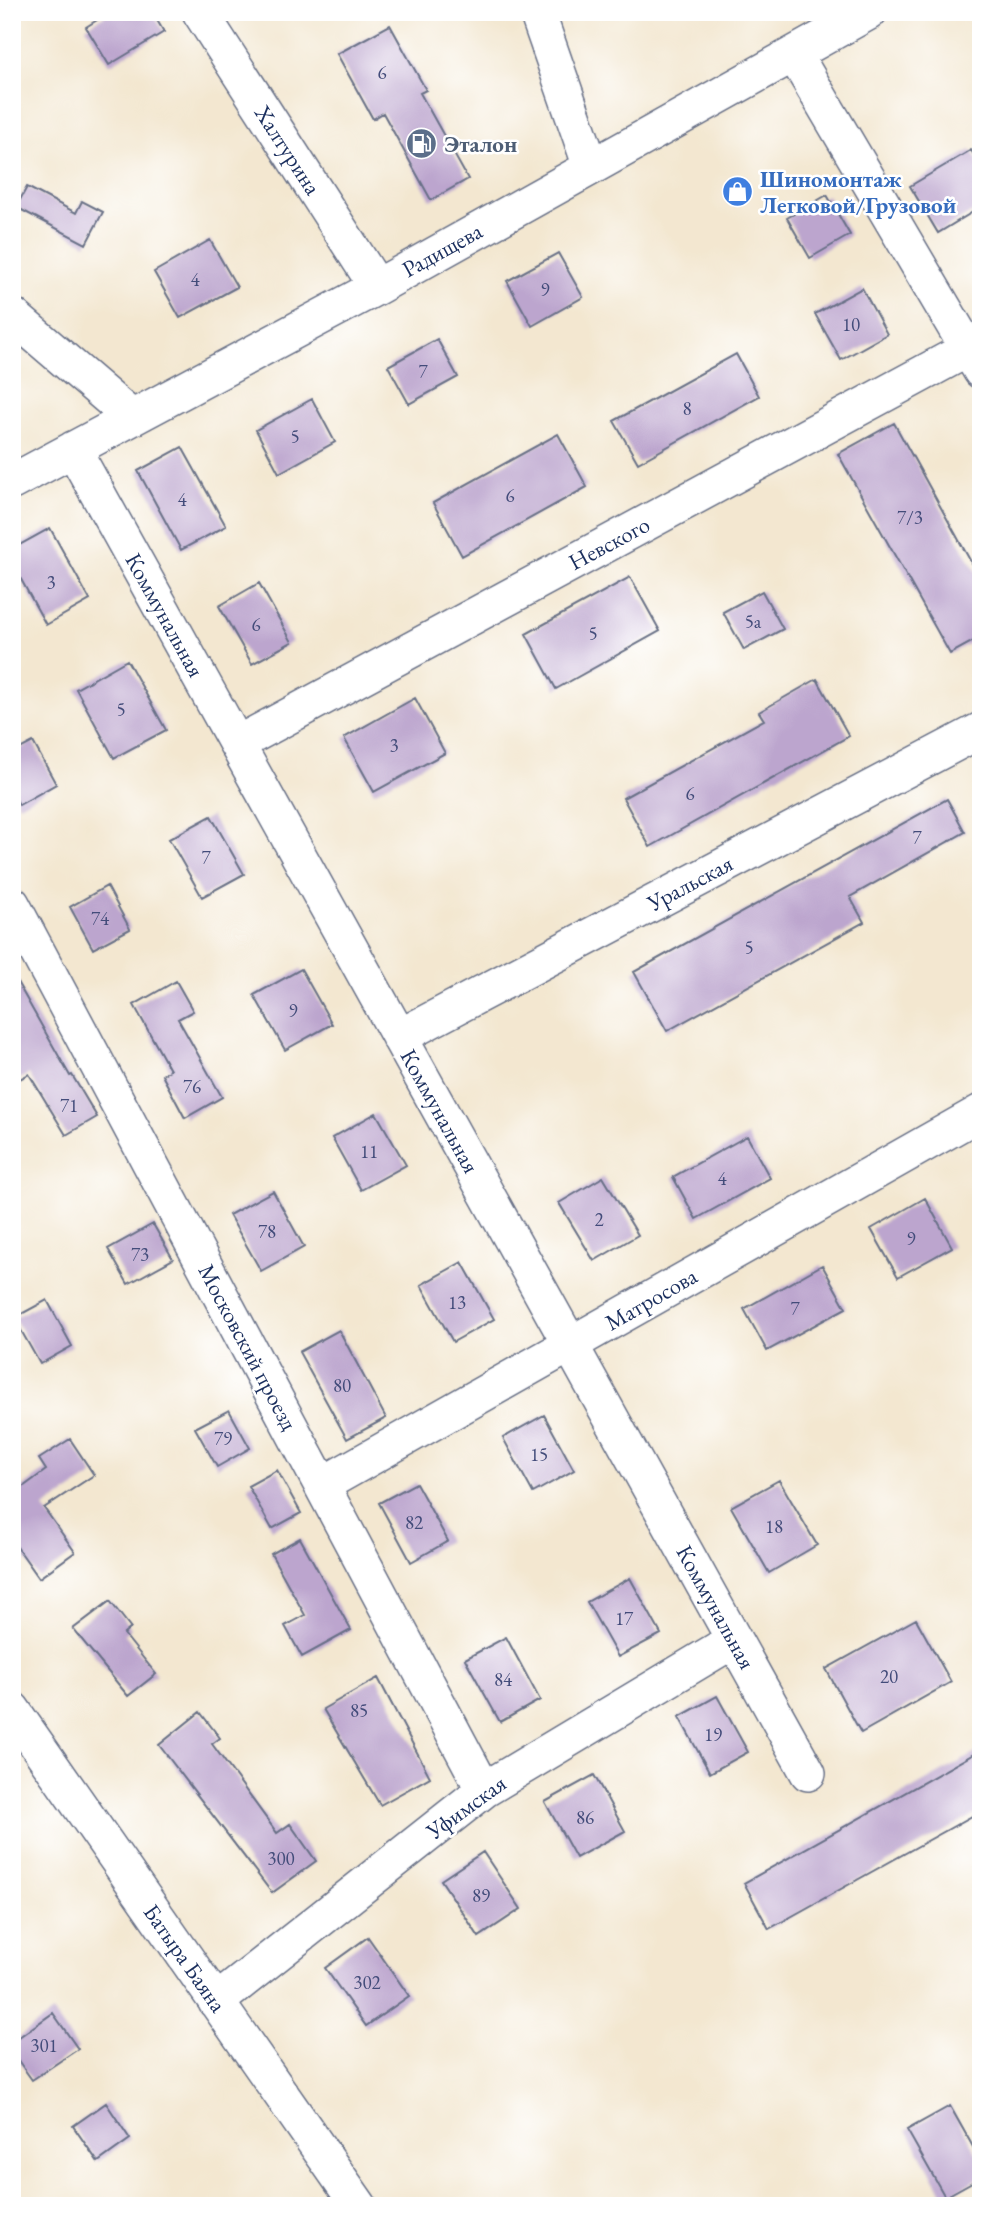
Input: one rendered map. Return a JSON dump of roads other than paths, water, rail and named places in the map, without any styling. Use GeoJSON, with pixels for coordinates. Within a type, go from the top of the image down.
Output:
{"type":"FeatureCollection","features":[{"type":"Feature","properties":{"kind":"street","name":"Халтурина"},"geometry":{"type":"LineString","coordinates":[[200,12],[377,287]]}},
{"type":"Feature","properties":{"kind":"street"},"geometry":{"type":"LineString","coordinates":[[537,12],[591,167]]}},
{"type":"Feature","properties":{"kind":"street","name":"Радищева"},"geometry":{"type":"LineString","coordinates":[[12,482],[377,287],[869,12]]}},
{"type":"Feature","properties":{"kind":"street"},"geometry":{"type":"LineString","coordinates":[[794,54],[977,354]]}},
{"type":"Feature","properties":{"kind":"street"},"geometry":{"type":"LineString","coordinates":[[12,315],[131,418]]}},
{"type":"Feature","properties":{"kind":"street","name":"Невского"},"geometry":{"type":"LineString","coordinates":[[237,744],[977,354]]}},
{"type":"Feature","properties":{"kind":"street","name":"Коммунальная"},"geometry":{"type":"LineString","coordinates":[[73,449],[808,1773]]}},
{"type":"Feature","properties":{"kind":"street","name":"Уральская"},"geometry":{"type":"LineString","coordinates":[[399,1037],[981,730]]}},
{"type":"Feature","properties":{"kind":"street","name":"Московский проезд"},"geometry":{"type":"LineString","coordinates":[[12,904],[484,1790]]}},
{"type":"Feature","properties":{"kind":"street","name":"Матросова"},"geometry":{"type":"LineString","coordinates":[[322,1485],[981,1112]]}},
{"type":"Feature","properties":{"kind":"street","name":"Уфимская"},"geometry":{"type":"LineString","coordinates":[[216,2002],[484,1790],[734,1640]]}},
{"type":"Feature","properties":{"kind":"street","name":"Батыра Баяна"},"geometry":{"type":"LineString","coordinates":[[12,1709],[359,2206]]}},
{"type":"Feature","properties":{"kind":"place","name":"Эталон"},"geometry":{"type":"Point","coordinates":[421,144]}},
{"type":"Feature","properties":{"kind":"place","name":"Шиномонтаж Легковой/Грузовой"},"geometry":{"type":"Point","coordinates":[737,192]}}]}
